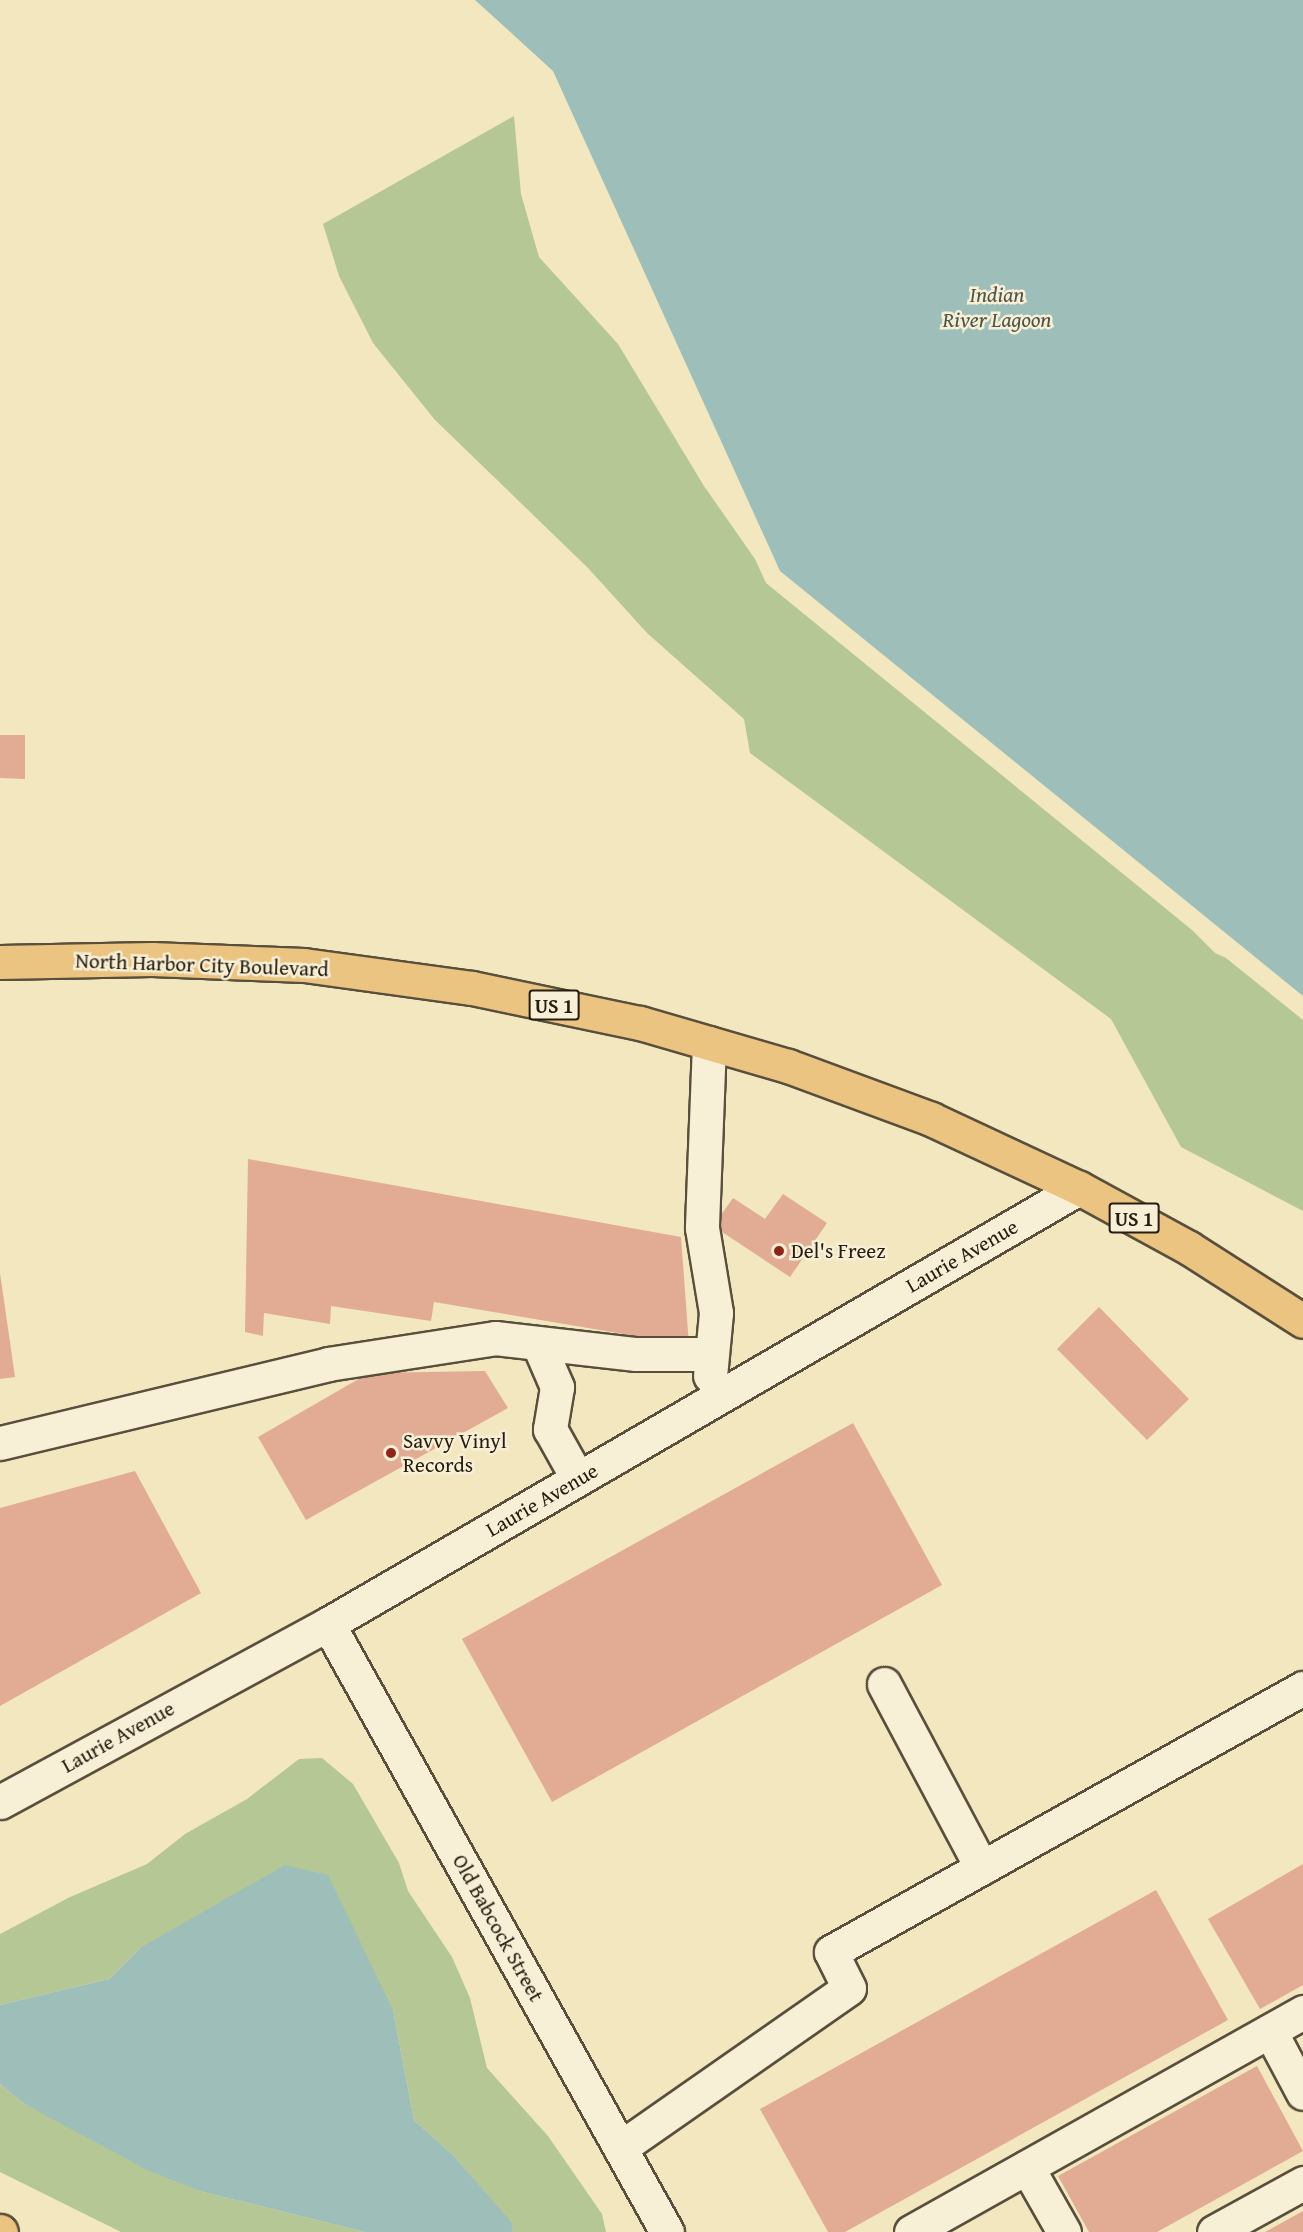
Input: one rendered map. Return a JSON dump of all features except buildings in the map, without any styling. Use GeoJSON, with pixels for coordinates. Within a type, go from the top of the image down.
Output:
{"type":"FeatureCollection","features":[{"type":"Feature","properties":{"kind":"main road","name":"North Harbor City Boulevard"},"geometry":{"type":"LineString","coordinates":[[0,962],[152,959],[304,965],[472,988],[640,1023],[788,1066],[931,1119],[1079,1188],[1189,1248],[1303,1321]]}},
{"type":"Feature","properties":{"kind":"street"},"geometry":{"type":"LineString","coordinates":[[709,1043],[702,1228],[716,1313],[711,1354],[709,1403]]}},
{"type":"Feature","properties":{"kind":"street","name":"Laurie Avenue"},"geometry":{"type":"LineString","coordinates":[[0,1802],[328,1624],[1079,1188]]}},
{"type":"Feature","properties":{"kind":"street"},"geometry":{"type":"LineString","coordinates":[[0,1443],[328,1364],[495,1338],[636,1354],[711,1354]]}},
{"type":"Feature","properties":{"kind":"street"},"geometry":{"type":"LineString","coordinates":[[538,1343],[557,1387],[550,1429],[578,1479]]}},
{"type":"Feature","properties":{"kind":"street","name":"Old Babcock Street"},"geometry":{"type":"LineString","coordinates":[[328,1624],[667,2232]]}},
{"type":"Feature","properties":{"kind":"street"},"geometry":{"type":"LineString","coordinates":[[884,1684],[981,1868]]}},
{"type":"Feature","properties":{"kind":"street"},"geometry":{"type":"LineString","coordinates":[[620,2148],[849,1988],[831,1952],[1303,1688]]}},
{"type":"Feature","properties":{"kind":"street"},"geometry":{"type":"LineString","coordinates":[[911,2232],[1303,2012]]}},
{"type":"Feature","properties":{"kind":"street"},"geometry":{"type":"LineString","coordinates":[[1270,2031],[1303,2093]]}},
{"type":"Feature","properties":{"kind":"street"},"geometry":{"type":"LineString","coordinates":[[1027,2167],[1064,2232]]}},
{"type":"Feature","properties":{"kind":"street"},"geometry":{"type":"LineString","coordinates":[[1214,2232],[1303,2183]]}},
{"type":"Feature","properties":{"kind":"green space"},"geometry":{"type":"Polygon","coordinates":[[[514,116],[521,194],[539,257],[618,344],[704,486],[755,559],[766,583],[1192,930],[1215,953],[1226,958],[1303,1020],[1303,1211],[1181,1147],[1111,1019],[750,753],[744,719],[647,633],[588,568],[435,420],[373,343],[339,276],[323,224],[514,116]]]}},
{"type":"Feature","properties":{"kind":"green space"},"geometry":{"type":"Polygon","coordinates":[[[322,1758],[353,1784],[399,1863],[408,1891],[452,1957],[470,1998],[487,2068],[548,2136],[602,2214],[606,2232],[513,2232],[510,2222],[454,2156],[414,2120],[393,2010],[140,1948],[109,1979],[0,2005],[0,1934],[70,1897],[147,1864],[185,1834],[247,1799],[299,1759],[322,1758]]]}},
{"type":"Feature","properties":{"kind":"green space"},"geometry":{"type":"Polygon","coordinates":[[[0,2084],[23,2103],[203,2192],[365,2232],[121,2232],[0,2172],[0,2084]]]}},
{"type":"Feature","properties":{"kind":"water","name":"Indian River Lagoon"},"geometry":{"type":"Polygon","coordinates":[[[475,0],[1303,0],[1303,996],[780,571],[553,71],[475,0]]]}},
{"type":"Feature","properties":{"kind":"water"},"geometry":{"type":"Polygon","coordinates":[[[285,1865],[328,1875],[393,2010],[414,2120],[454,2156],[511,2222],[513,2232],[365,2232],[203,2192],[147,2170],[23,2103],[0,2084],[0,2005],[109,1979],[140,1948],[285,1865]]]}},
{"type":"Feature","properties":{"kind":"place","name":"Del's Freez"},"geometry":{"type":"Point","coordinates":[779,1251]}},
{"type":"Feature","properties":{"kind":"place","name":"Savvy Vinyl Records"},"geometry":{"type":"Point","coordinates":[391,1453]}}]}
